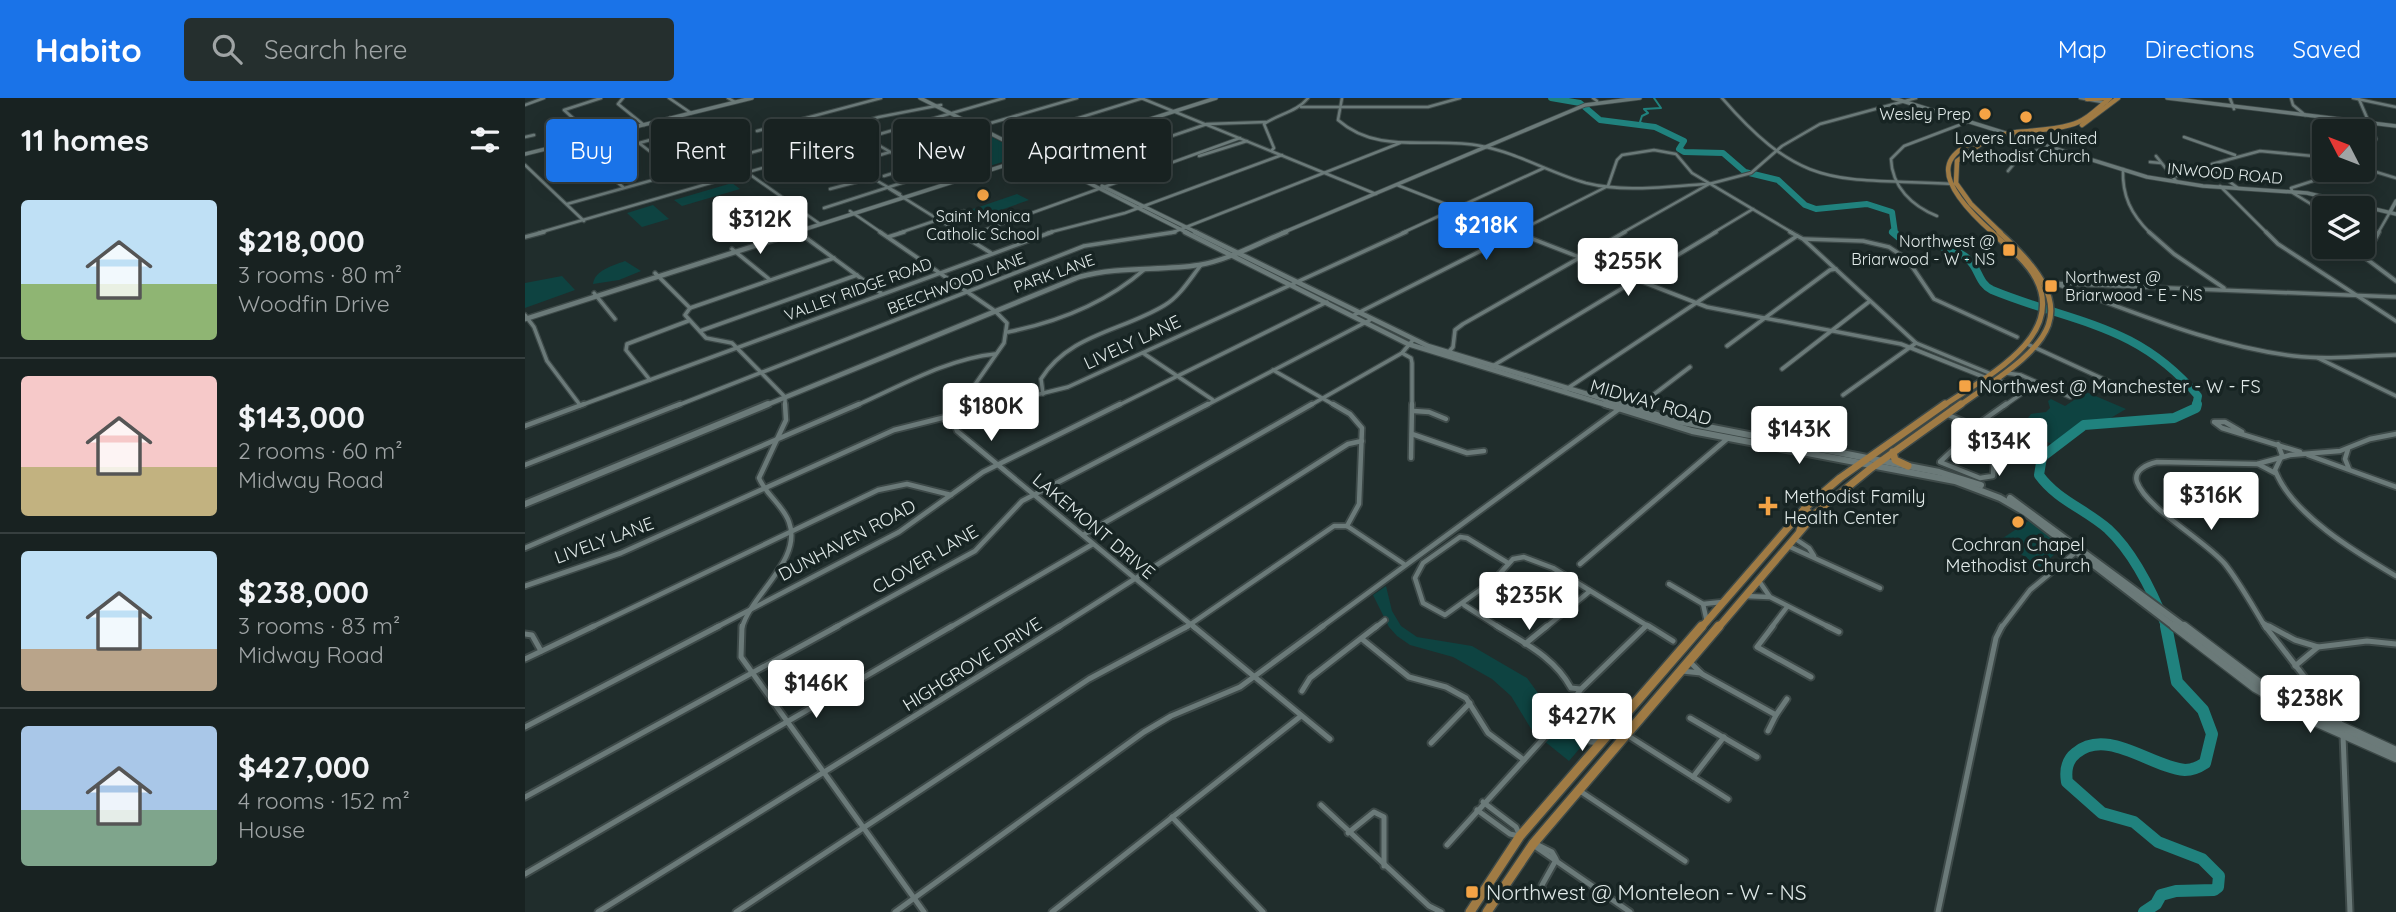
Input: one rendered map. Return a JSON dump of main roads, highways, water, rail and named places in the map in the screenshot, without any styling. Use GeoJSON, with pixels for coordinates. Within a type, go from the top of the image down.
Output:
{"type":"FeatureCollection","features":[{"type":"Feature","properties":{"kind":"main road"},"geometry":{"type":"LineString","coordinates":[[525,154],[752,98]]}},
{"type":"Feature","properties":{"kind":"main road","name":"MIDWAY ROAD"},"geometry":{"type":"LineString","coordinates":[[921,98],[962,119]]}},
{"type":"Feature","properties":{"kind":"main road","name":"MIDWAY ROAD"},"geometry":{"type":"LineString","coordinates":[[928,98],[965,119]]}},
{"type":"Feature","properties":{"kind":"main road"},"geometry":{"type":"LineString","coordinates":[[1173,111],[1208,98]]}},
{"type":"Feature","properties":{"kind":"main road"},"geometry":{"type":"LineString","coordinates":[[1147,119],[1216,98]]}},
{"type":"Feature","properties":{"kind":"main road","name":"PARK LANE"},"geometry":{"type":"LineString","coordinates":[[525,504],[1089,273],[1112,268],[1201,265],[1233,254],[1595,100],[1640,98]]}},
{"type":"Feature","properties":{"kind":"main road","name":"INWOOD ROAD"},"geometry":{"type":"LineString","coordinates":[[1895,98],[2123,170],[2176,181],[2291,190],[2393,212]]}},
{"type":"Feature","properties":{"kind":"main road"},"geometry":{"type":"LineString","coordinates":[[2087,99],[2109,98]]}},
{"type":"Feature","properties":{"kind":"main road"},"geometry":{"type":"LineString","coordinates":[[1470,912],[1520,836],[1805,509],[1865,461],[2027,344],[2041,317],[2042,298],[2036,282],[2024,262],[1959,200],[1947,168],[1955,153],[1976,141],[2063,127],[2086,118],[2109,98]]}},
{"type":"Feature","properties":{"kind":"main road"},"geometry":{"type":"LineString","coordinates":[[2009,135],[2065,130],[2093,120],[2118,98]]}},
{"type":"Feature","properties":{"kind":"main road"},"geometry":{"type":"LineString","coordinates":[[2167,98],[2234,109],[2370,120],[2396,125]]}},
{"type":"Feature","properties":{"kind":"main road"},"geometry":{"type":"LineString","coordinates":[[2086,118],[2093,120]]}},
{"type":"Feature","properties":{"kind":"main road"},"geometry":{"type":"LineString","coordinates":[[526,317],[1004,164]]}},
{"type":"Feature","properties":{"kind":"main road","name":"MIDWAY ROAD"},"geometry":{"type":"LineString","coordinates":[[1089,182],[1144,207],[1288,284],[1410,342],[1446,355],[1618,408],[1728,436],[1967,478]]}},
{"type":"Feature","properties":{"kind":"main road","name":"MIDWAY ROAD"},"geometry":{"type":"LineString","coordinates":[[1092,182],[1138,209],[1183,228]]}},
{"type":"Feature","properties":{"kind":"main road"},"geometry":{"type":"LineString","coordinates":[[1487,912],[1533,844],[1828,501],[2036,348],[2050,324],[2051,306],[2045,283],[2029,259],[1952,183]]}},
{"type":"Feature","properties":{"kind":"main road"},"geometry":{"type":"LineString","coordinates":[[2393,212],[2396,201]]}},
{"type":"Feature","properties":{"kind":"main road"},"geometry":{"type":"LineString","coordinates":[[1992,231],[2000,231]]}},
{"type":"Feature","properties":{"kind":"main road","name":"MIDWAY ROAD"},"geometry":{"type":"LineString","coordinates":[[1233,254],[1296,283],[1328,302]]}},
{"type":"Feature","properties":{"kind":"main road"},"geometry":{"type":"LineString","coordinates":[[2036,282],[2045,283]]}},
{"type":"Feature","properties":{"kind":"main road"},"geometry":{"type":"LineString","coordinates":[[1986,375],[1996,379]]}},
{"type":"Feature","properties":{"kind":"main road"},"geometry":{"type":"LineString","coordinates":[[1893,453],[1895,460],[1908,466]]}},
{"type":"Feature","properties":{"kind":"main road","name":"MIDWAY ROAD"},"geometry":{"type":"LineString","coordinates":[[1878,464],[1908,466],[1967,478],[2013,504],[2130,585],[2262,685],[2342,730],[2396,751]]}},
{"type":"Feature","properties":{"kind":"main road"},"geometry":{"type":"LineString","coordinates":[[1797,534],[1808,512],[1805,509]]}},
{"type":"Feature","properties":{"kind":"main road"},"geometry":{"type":"LineString","coordinates":[[1778,540],[1788,545]]}},
{"type":"Feature","properties":{"kind":"main road","name":"MIDWAY ROAD"},"geometry":{"type":"LineString","coordinates":[[2079,550],[2182,634],[2255,688],[2396,758]]}},
{"type":"Feature","properties":{"kind":"main road"},"geometry":{"type":"LineString","coordinates":[[1601,744],[1612,751]]}},
{"type":"Feature","properties":{"kind":"main road"},"geometry":{"type":"LineString","coordinates":[[1520,836],[1533,844]]}},
{"type":"Feature","properties":{"kind":"waterway"},"geometry":{"type":"LineString","coordinates":[[1551,98],[1580,103],[1600,120],[1655,127],[1684,141],[1679,149],[1684,152],[1723,153],[1745,172],[1778,180],[1805,205],[1816,209],[1867,204],[1892,212],[1895,233]]}},
{"type":"Feature","properties":{"kind":"waterway"},"geometry":{"type":"LineString","coordinates":[[1646,126],[1640,122],[1642,116],[1648,113],[1644,109],[1661,108],[1654,98]]}},
{"type":"Feature","properties":{"kind":"waterway"},"geometry":{"type":"LineString","coordinates":[[1893,232],[1899,237],[1946,248],[1963,255],[1973,265],[1984,284],[1992,290],[2127,339],[2175,372],[2198,396],[2196,406]]}},
{"type":"Feature","properties":{"kind":"waterway"},"geometry":{"type":"LineString","coordinates":[[2167,628],[2142,575],[2117,539],[2099,522],[2054,491],[2039,475],[2042,457],[2084,425],[2174,418],[2196,408],[2197,404]]}},
{"type":"Feature","properties":{"kind":"waterway"},"geometry":{"type":"LineString","coordinates":[[2144,912],[2156,904],[2161,895],[2176,891],[2214,890],[2218,887],[2219,876],[2202,859],[2158,842],[2134,822],[2102,813],[2067,782],[2067,769],[2076,753],[2088,746],[2101,744],[2115,746],[2185,770],[2205,763],[2212,734],[2203,710],[2177,682],[2166,626]]}},
{"type":"Feature","properties":{"kind":"place","name":"Wesley Prep"},"geometry":{"type":"Point","coordinates":[1985,114]}},
{"type":"Feature","properties":{"kind":"place","name":"Lovers Lane United Methodist Church"},"geometry":{"type":"Point","coordinates":[2026,117]}},
{"type":"Feature","properties":{"kind":"place","name":"Saint Monica Catholic School"},"geometry":{"type":"Point","coordinates":[983,195]}},
{"type":"Feature","properties":{"kind":"place","name":"Northwest @ Briarwood - W - NS"},"geometry":{"type":"Point","coordinates":[2009,250]}},
{"type":"Feature","properties":{"kind":"place","name":"Northwest @ Briarwood - E - NS"},"geometry":{"type":"Point","coordinates":[2051,286]}},
{"type":"Feature","properties":{"kind":"place","name":"Northwest @ Manchester - W - FS"},"geometry":{"type":"Point","coordinates":[1965,386]}},
{"type":"Feature","properties":{"kind":"place","name":"Methodist Family Health Center"},"geometry":{"type":"Point","coordinates":[1768,506]}},
{"type":"Feature","properties":{"kind":"place","name":"Cochran Chapel Methodist Church"},"geometry":{"type":"Point","coordinates":[2018,522]}},
{"type":"Feature","properties":{"kind":"place","name":"Northwest @ Monteleon - W - NS"},"geometry":{"type":"Point","coordinates":[1472,892]}}]}
